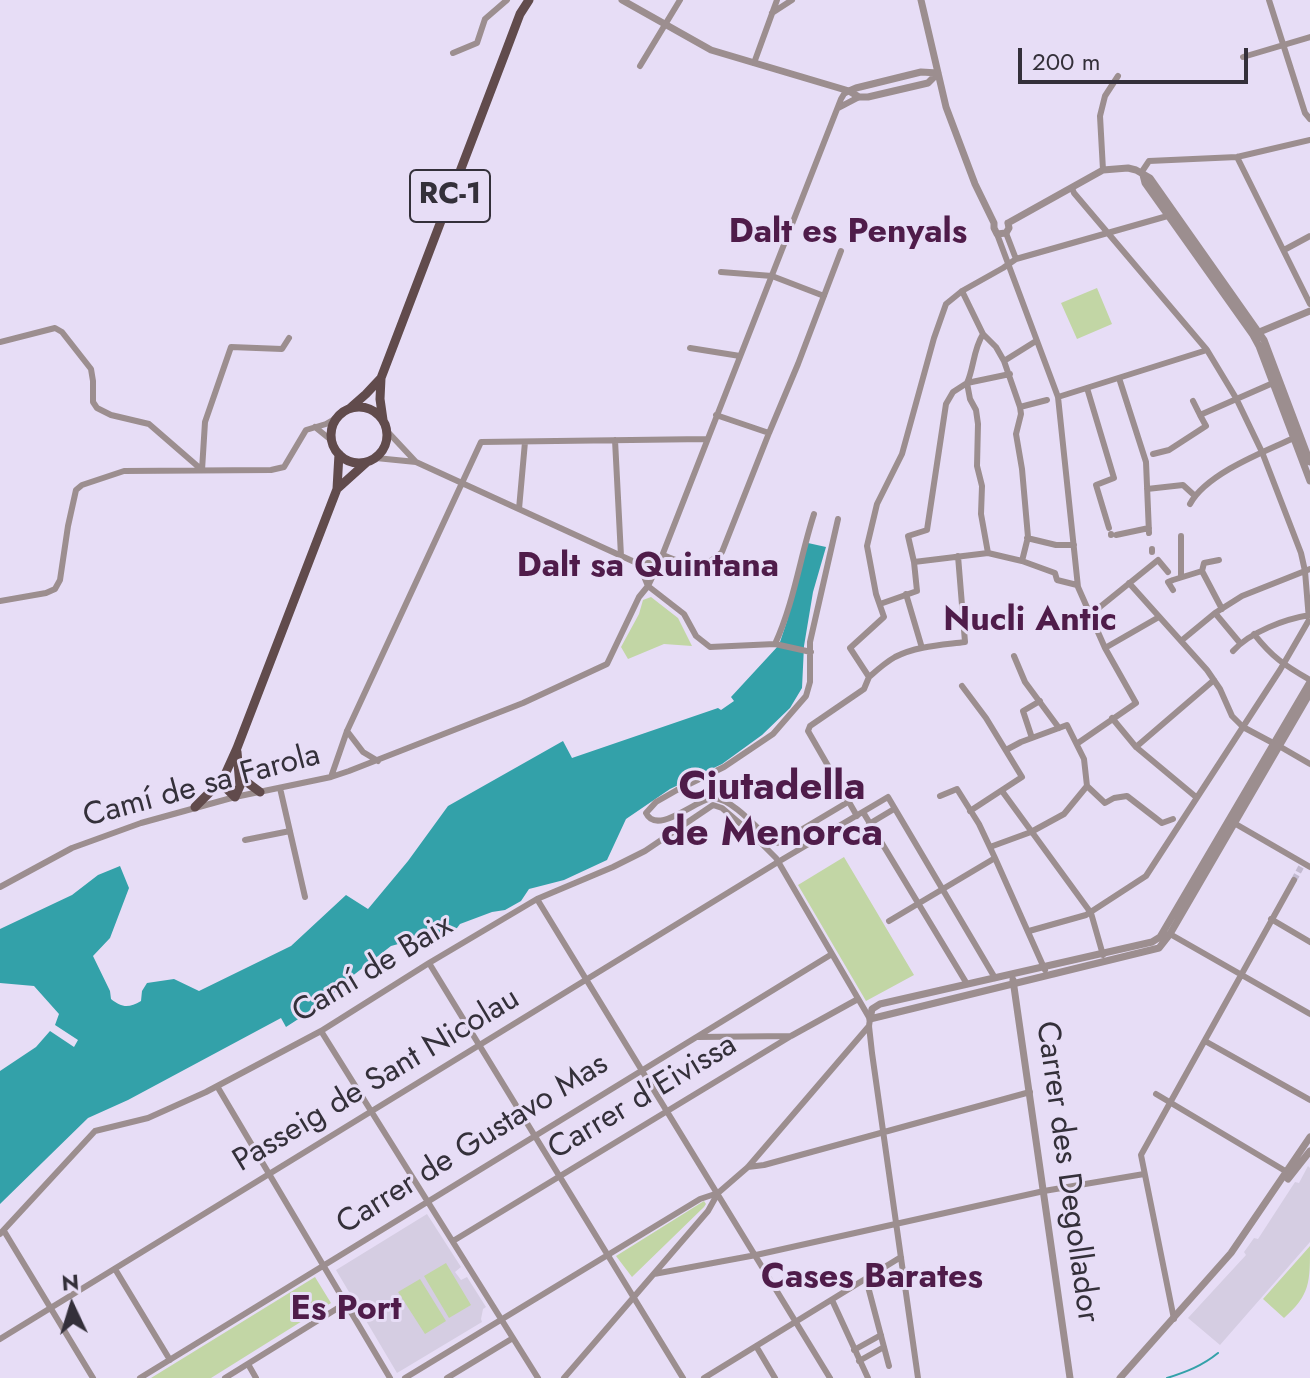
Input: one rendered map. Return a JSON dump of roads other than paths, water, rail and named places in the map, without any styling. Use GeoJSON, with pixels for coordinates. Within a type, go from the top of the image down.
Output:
{"type":"FeatureCollection","features":[{"type":"Feature","properties":{"kind":"main road","name":"RC-1"},"geometry":{"type":"LineString","coordinates":[[387,431],[380,399],[381,378],[523,0]]}},
{"type":"Feature","properties":{"kind":"main road","name":"RC-1"},"geometry":{"type":"LineString","coordinates":[[520,14],[529,0]]}},
{"type":"Feature","properties":{"kind":"main road","name":"RC-1"},"geometry":{"type":"LineString","coordinates":[[338,417],[381,378]]}},
{"type":"Feature","properties":{"kind":"main road"},"geometry":{"type":"LineString","coordinates":[[348,409],[368,409],[383,420]]}},
{"type":"Feature","properties":{"kind":"main road"},"geometry":{"type":"LineString","coordinates":[[338,417],[331,431],[331,440],[339,454],[356,463],[371,460]]}},
{"type":"Feature","properties":{"kind":"main road"},"geometry":{"type":"LineString","coordinates":[[337,489],[384,448],[387,431]]}},
{"type":"Feature","properties":{"kind":"main road"},"geometry":{"type":"LineString","coordinates":[[195,807],[223,779],[237,748],[337,489],[339,454]]}},
{"type":"Feature","properties":{"kind":"main road"},"geometry":{"type":"LineString","coordinates":[[223,779],[226,788],[235,797],[240,786],[237,748]]}},
{"type":"Feature","properties":{"kind":"main road"},"geometry":{"type":"LineString","coordinates":[[240,777],[260,792]]}},
{"type":"Feature","properties":{"kind":"street"},"geometry":{"type":"LineString","coordinates":[[453,53],[477,43],[485,19],[507,0]]}},
{"type":"Feature","properties":{"kind":"street"},"geometry":{"type":"LineString","coordinates":[[622,0],[711,50],[849,91],[859,97]]}},
{"type":"Feature","properties":{"kind":"street"},"geometry":{"type":"LineString","coordinates":[[640,66],[680,0]]}},
{"type":"Feature","properties":{"kind":"street"},"geometry":{"type":"LineString","coordinates":[[754,63],[777,0]]}},
{"type":"Feature","properties":{"kind":"street"},"geometry":{"type":"LineString","coordinates":[[772,13],[792,0]]}},
{"type":"Feature","properties":{"kind":"street"},"geometry":{"type":"LineString","coordinates":[[921,0],[945,104],[994,228],[1002,233],[1016,259]]}},
{"type":"Feature","properties":{"kind":"street"},"geometry":{"type":"LineString","coordinates":[[1269,0],[1305,113],[1310,119]]}},
{"type":"Feature","properties":{"kind":"street"},"geometry":{"type":"LineString","coordinates":[[1243,57],[1310,37]]}},
{"type":"Feature","properties":{"kind":"street"},"geometry":{"type":"LineString","coordinates":[[648,586],[662,558],[706,439],[844,94],[856,88],[921,72],[938,73]]}},
{"type":"Feature","properties":{"kind":"street"},"geometry":{"type":"LineString","coordinates":[[838,108],[859,97],[928,83],[938,73]]}},
{"type":"Feature","properties":{"kind":"street"},"geometry":{"type":"LineString","coordinates":[[1103,170],[1100,116],[1105,96],[1118,76]]}},
{"type":"Feature","properties":{"kind":"street"},"geometry":{"type":"LineString","coordinates":[[928,83],[945,104]]}},
{"type":"Feature","properties":{"kind":"street"},"geometry":{"type":"LineString","coordinates":[[1310,140],[1237,157],[1149,161],[1142,174],[1145,183],[1267,345],[1276,382],[1310,481]]}},
{"type":"Feature","properties":{"kind":"street"},"geometry":{"type":"LineString","coordinates":[[1237,157],[1310,304]]}},
{"type":"Feature","properties":{"kind":"street"},"geometry":{"type":"LineString","coordinates":[[1008,223],[1103,170],[1128,168],[1142,174],[1150,178],[1186,228],[1256,333]]}},
{"type":"Feature","properties":{"kind":"street"},"geometry":{"type":"LineString","coordinates":[[1029,931],[1091,913],[1146,876],[1283,665],[1306,626],[1309,615],[1308,570],[1262,452],[1236,398],[1207,350],[1072,188]]}},
{"type":"Feature","properties":{"kind":"street"},"geometry":{"type":"LineString","coordinates":[[1169,215],[1179,227],[1186,228]]}},
{"type":"Feature","properties":{"kind":"street"},"geometry":{"type":"LineString","coordinates":[[869,677],[850,648],[884,617],[867,546],[877,504],[902,454],[946,304],[1016,259],[1169,215]]}},
{"type":"Feature","properties":{"kind":"street"},"geometry":{"type":"LineString","coordinates":[[994,223],[1001,219],[1008,223]]}},
{"type":"Feature","properties":{"kind":"street"},"geometry":{"type":"LineString","coordinates":[[1002,233],[1009,228],[1008,223]]}},
{"type":"Feature","properties":{"kind":"street"},"geometry":{"type":"LineString","coordinates":[[1002,233],[1008,264],[1058,397],[1077,585],[1105,648],[1136,703],[1078,743]]}},
{"type":"Feature","properties":{"kind":"street"},"geometry":{"type":"LineString","coordinates":[[1284,250],[1310,236]]}},
{"type":"Feature","properties":{"kind":"street"},"geometry":{"type":"LineString","coordinates":[[387,431],[416,462],[639,564],[662,558],[691,565],[714,560],[722,552],[841,251]]}},
{"type":"Feature","properties":{"kind":"street"},"geometry":{"type":"LineString","coordinates":[[721,272],[772,276],[824,296]]}},
{"type":"Feature","properties":{"kind":"street"},"geometry":{"type":"LineString","coordinates":[[962,291],[983,334],[1004,361],[1020,407],[1016,434],[1027,538],[1022,561]]}},
{"type":"Feature","properties":{"kind":"street"},"geometry":{"type":"LineString","coordinates":[[1256,333],[1310,311]]}},
{"type":"Feature","properties":{"kind":"street"},"geometry":{"type":"LineString","coordinates":[[0,342],[55,328],[62,332],[91,369],[93,402],[97,408],[111,415],[149,424],[202,470]]}},
{"type":"Feature","properties":{"kind":"street"},"geometry":{"type":"LineString","coordinates":[[983,334],[978,341],[967,383],[978,424],[977,466],[982,486],[981,514],[988,553]]}},
{"type":"Feature","properties":{"kind":"street"},"geometry":{"type":"LineString","coordinates":[[202,470],[205,422],[231,347],[282,349],[289,338]]}},
{"type":"Feature","properties":{"kind":"street"},"geometry":{"type":"LineString","coordinates":[[1004,361],[1036,341]]}},
{"type":"Feature","properties":{"kind":"street"},"geometry":{"type":"LineString","coordinates":[[690,348],[740,356]]}},
{"type":"Feature","properties":{"kind":"street"},"geometry":{"type":"LineString","coordinates":[[1058,397],[1207,350]]}},
{"type":"Feature","properties":{"kind":"street"},"geometry":{"type":"LineString","coordinates":[[880,604],[917,591],[908,536],[927,530],[946,404],[953,392],[967,383],[1010,374]]}},
{"type":"Feature","properties":{"kind":"street"},"geometry":{"type":"LineString","coordinates":[[1087,388],[1114,478],[1096,485],[1112,533],[1149,530],[1148,455],[1119,378]]}},
{"type":"Feature","properties":{"kind":"street"},"geometry":{"type":"LineString","coordinates":[[1200,415],[1276,382]]}},
{"type":"Feature","properties":{"kind":"street"},"geometry":{"type":"LineString","coordinates":[[1020,407],[1047,400]]}},
{"type":"Feature","properties":{"kind":"street"},"geometry":{"type":"LineString","coordinates":[[1148,455],[1169,450],[1206,426],[1193,401]]}},
{"type":"Feature","properties":{"kind":"street"},"geometry":{"type":"LineString","coordinates":[[716,415],[769,433]]}},
{"type":"Feature","properties":{"kind":"street"},"geometry":{"type":"LineString","coordinates":[[0,601],[55,589],[60,580],[76,490],[82,485],[124,471],[271,470],[284,467],[306,430],[338,417]]}},
{"type":"Feature","properties":{"kind":"street"},"geometry":{"type":"LineString","coordinates":[[315,427],[331,440]]}},
{"type":"Feature","properties":{"kind":"street"},"geometry":{"type":"LineString","coordinates":[[1190,504],[1206,484],[1262,452],[1297,437]]}},
{"type":"Feature","properties":{"kind":"street"},"geometry":{"type":"LineString","coordinates":[[1297,437],[1310,462]]}},
{"type":"Feature","properties":{"kind":"street"},"geometry":{"type":"LineString","coordinates":[[331,777],[347,731],[481,442],[706,439]]}},
{"type":"Feature","properties":{"kind":"street"},"geometry":{"type":"LineString","coordinates":[[615,440],[621,556]]}},
{"type":"Feature","properties":{"kind":"street"},"geometry":{"type":"LineString","coordinates":[[519,509],[525,442]]}},
{"type":"Feature","properties":{"kind":"street"},"geometry":{"type":"LineString","coordinates":[[371,460],[416,462]]}},
{"type":"Feature","properties":{"kind":"street"},"geometry":{"type":"LineString","coordinates":[[1147,489],[1183,485],[1195,496]]}},
{"type":"Feature","properties":{"kind":"street"},"geometry":{"type":"LineString","coordinates":[[777,644],[814,514]]}},
{"type":"Feature","properties":{"kind":"street"},"geometry":{"type":"LineString","coordinates":[[838,519],[808,652],[810,688],[806,696],[773,734],[724,767],[656,802],[646,813],[654,821],[714,798],[730,803],[772,842],[779,843],[848,802]]}},
{"type":"Feature","properties":{"kind":"street"},"geometry":{"type":"LineString","coordinates":[[1181,536],[1181,577]]}},
{"type":"Feature","properties":{"kind":"street"},"geometry":{"type":"LineString","coordinates":[[1027,538],[1056,545],[1074,545]]}},
{"type":"Feature","properties":{"kind":"street"},"geometry":{"type":"LineString","coordinates":[[914,562],[988,553],[1022,561],[1055,573],[1057,580],[1077,585]]}},
{"type":"Feature","properties":{"kind":"street"},"geometry":{"type":"LineString","coordinates":[[1090,615],[1129,583],[1155,555],[1170,576],[1181,577],[1202,571]]}},
{"type":"Feature","properties":{"kind":"street"},"geometry":{"type":"LineString","coordinates":[[958,556],[965,642],[922,648],[893,658],[869,677],[864,689],[810,726],[808,731],[848,802],[869,824],[967,984],[970,995]]}},
{"type":"Feature","properties":{"kind":"street"},"geometry":{"type":"LineString","coordinates":[[1219,560],[1204,563],[1202,571],[1219,611],[1240,643]]}},
{"type":"Feature","properties":{"kind":"street"},"geometry":{"type":"LineString","coordinates":[[639,564],[648,586],[684,614],[696,636],[710,647],[777,644],[808,652]]}},
{"type":"Feature","properties":{"kind":"street"},"geometry":{"type":"LineString","coordinates":[[1181,641],[1242,596],[1308,570]]}},
{"type":"Feature","properties":{"kind":"street"},"geometry":{"type":"LineString","coordinates":[[1170,576],[1168,582],[1173,590]]}},
{"type":"Feature","properties":{"kind":"street"},"geometry":{"type":"LineString","coordinates":[[1129,583],[1214,680],[1232,716],[1243,727],[1310,764]]}},
{"type":"Feature","properties":{"kind":"street","name":"Camí de sa Farola"},"geometry":{"type":"LineString","coordinates":[[0,887],[72,848],[141,823],[235,797],[331,777],[378,761],[523,703],[607,664],[639,597],[648,586]]}},
{"type":"Feature","properties":{"kind":"street"},"geometry":{"type":"LineString","coordinates":[[906,594],[922,648]]}},
{"type":"Feature","properties":{"kind":"street"},"geometry":{"type":"LineString","coordinates":[[1233,651],[1254,634],[1309,615]]}},
{"type":"Feature","properties":{"kind":"street"},"geometry":{"type":"LineString","coordinates":[[1105,648],[1159,617]]}},
{"type":"Feature","properties":{"kind":"street"},"geometry":{"type":"LineString","coordinates":[[869,1023],[935,1003],[1159,948],[1310,681],[1283,665],[1254,634]]}},
{"type":"Feature","properties":{"kind":"street"},"geometry":{"type":"LineString","coordinates":[[1014,656],[1025,682],[1059,728]]}},
{"type":"Feature","properties":{"kind":"street"},"geometry":{"type":"LineString","coordinates":[[1136,747],[1214,680]]}},
{"type":"Feature","properties":{"kind":"street"},"geometry":{"type":"LineString","coordinates":[[962,686],[986,718],[1022,777],[970,811]]}},
{"type":"Feature","properties":{"kind":"street"},"geometry":{"type":"LineString","coordinates":[[1276,745],[1310,693]]}},
{"type":"Feature","properties":{"kind":"street"},"geometry":{"type":"LineString","coordinates":[[1032,738],[1023,711],[1040,701]]}},
{"type":"Feature","properties":{"kind":"street"},"geometry":{"type":"LineString","coordinates":[[1112,718],[1136,747],[1197,797]]}},
{"type":"Feature","properties":{"kind":"street"},"geometry":{"type":"LineString","coordinates":[[1006,750],[1067,725],[1084,759],[1087,786],[1105,803],[1127,796],[1162,823],[1173,819]]}},
{"type":"Feature","properties":{"kind":"street","name":"Camí de sa Farola"},"geometry":{"type":"LineString","coordinates":[[347,731],[363,752],[378,761]]}},
{"type":"Feature","properties":{"kind":"street"},"geometry":{"type":"LineString","coordinates":[[990,847],[1031,832],[1064,814],[1087,786]]}},
{"type":"Feature","properties":{"kind":"street"},"geometry":{"type":"LineString","coordinates":[[280,788],[305,897]]}},
{"type":"Feature","properties":{"kind":"street"},"geometry":{"type":"LineString","coordinates":[[940,796],[957,789],[970,811],[1029,931],[1046,977]]}},
{"type":"Feature","properties":{"kind":"street"},"geometry":{"type":"LineString","coordinates":[[1002,791],[1091,913],[1105,962]]}},
{"type":"Feature","properties":{"kind":"street","name":"Passeig de Sant Nicolau"},"geometry":{"type":"LineString","coordinates":[[0,1339],[778,862],[888,797],[894,809]]}},
{"type":"Feature","properties":{"kind":"street","name":"Camí de Baix"},"geometry":{"type":"LineString","coordinates":[[2,1233],[95,1131],[148,1118],[217,1086],[321,1031],[537,899],[645,851],[713,805],[722,808],[750,832],[778,862]]}},
{"type":"Feature","properties":{"kind":"street"},"geometry":{"type":"LineString","coordinates":[[869,824],[894,809],[995,978]]}},
{"type":"Feature","properties":{"kind":"street"},"geometry":{"type":"LineString","coordinates":[[1232,821],[1305,865],[1310,856]]}},
{"type":"Feature","properties":{"kind":"street"},"geometry":{"type":"LineString","coordinates":[[245,840],[290,831]]}},
{"type":"Feature","properties":{"kind":"street"},"geometry":{"type":"LineString","coordinates":[[889,921],[995,858]]}},
{"type":"Feature","properties":{"kind":"street"},"geometry":{"type":"LineString","coordinates":[[778,862],[869,1023],[918,1378]]}},
{"type":"Feature","properties":{"kind":"street"},"geometry":{"type":"LineString","coordinates":[[1174,1319],[1141,1155],[1294,880]]}},
{"type":"Feature","properties":{"kind":"street"},"geometry":{"type":"LineString","coordinates":[[537,899],[830,1378]]}},
{"type":"Feature","properties":{"kind":"street"},"geometry":{"type":"LineString","coordinates":[[1271,919],[1310,942]]}},
{"type":"Feature","properties":{"kind":"street"},"geometry":{"type":"LineString","coordinates":[[564,1378],[708,1211],[718,1193],[748,1167],[869,1023],[872,1009],[880,1004],[1152,942],[1165,935]]}},
{"type":"Feature","properties":{"kind":"street"},"geometry":{"type":"LineString","coordinates":[[1165,935],[1310,1014]]}},
{"type":"Feature","properties":{"kind":"street","name":"Carrer de Gustavo Mas"},"geometry":{"type":"LineString","coordinates":[[140,1378],[832,954]]}},
{"type":"Feature","properties":{"kind":"street"},"geometry":{"type":"LineString","coordinates":[[429,963],[683,1378]]}},
{"type":"Feature","properties":{"kind":"street","name":"Carrer des Degollador"},"geometry":{"type":"LineString","coordinates":[[1011,974],[1015,984],[1070,1378]]}},
{"type":"Feature","properties":{"kind":"street"},"geometry":{"type":"LineString","coordinates":[[932,992],[935,1003]]}},
{"type":"Feature","properties":{"kind":"street","name":"Carrer d'Eivissa"},"geometry":{"type":"LineString","coordinates":[[453,1241],[791,1036],[858,999]]}},
{"type":"Feature","properties":{"kind":"street"},"geometry":{"type":"LineString","coordinates":[[321,1031],[538,1378]]}},
{"type":"Feature","properties":{"kind":"street"},"geometry":{"type":"LineString","coordinates":[[694,1037],[791,1036]]}},
{"type":"Feature","properties":{"kind":"street"},"geometry":{"type":"LineString","coordinates":[[1204,1043],[1310,1100]]}},
{"type":"Feature","properties":{"kind":"street"},"geometry":{"type":"LineString","coordinates":[[217,1086],[390,1378]]}},
{"type":"Feature","properties":{"kind":"street"},"geometry":{"type":"LineString","coordinates":[[748,1167],[1030,1092]]}},
{"type":"Feature","properties":{"kind":"street"},"geometry":{"type":"LineString","coordinates":[[1156,1094],[1287,1172]]}},
{"type":"Feature","properties":{"kind":"street"},"geometry":{"type":"LineString","coordinates":[[1120,1378],[1231,1253],[1310,1137]]}},
{"type":"Feature","properties":{"kind":"street"},"geometry":{"type":"LineString","coordinates":[[1252,1224],[1310,1151]]}},
{"type":"Feature","properties":{"kind":"street"},"geometry":{"type":"LineString","coordinates":[[654,1274],[756,1255],[1044,1191],[1144,1174]]}},
{"type":"Feature","properties":{"kind":"street"},"geometry":{"type":"LineString","coordinates":[[405,1378],[700,1199],[718,1193]]}},
{"type":"Feature","properties":{"kind":"street"},"geometry":{"type":"LineString","coordinates":[[2,1233],[93,1378]]}},
{"type":"Feature","properties":{"kind":"street"},"geometry":{"type":"LineString","coordinates":[[704,1378],[901,1257]]}},
{"type":"Feature","properties":{"kind":"street"},"geometry":{"type":"LineString","coordinates":[[115,1269],[170,1360]]}},
{"type":"Feature","properties":{"kind":"street"},"geometry":{"type":"LineString","coordinates":[[866,1279],[889,1366]]}},
{"type":"Feature","properties":{"kind":"street"},"geometry":{"type":"LineString","coordinates":[[832,1300],[868,1378]]}},
{"type":"Feature","properties":{"kind":"street"},"geometry":{"type":"LineString","coordinates":[[225,1378],[346,1303]]}},
{"type":"Feature","properties":{"kind":"street"},"geometry":{"type":"LineString","coordinates":[[853,1347],[881,1335]]}},
{"type":"Feature","properties":{"kind":"street"},"geometry":{"type":"LineString","coordinates":[[447,1378],[513,1338]]}},
{"type":"Feature","properties":{"kind":"street"},"geometry":{"type":"LineString","coordinates":[[756,1346],[775,1378]]}},
{"type":"Feature","properties":{"kind":"street"},"geometry":{"type":"LineString","coordinates":[[859,1361],[884,1347]]}},
{"type":"Feature","properties":{"kind":"street"},"geometry":{"type":"LineString","coordinates":[[248,1364],[256,1378]]}},
{"type":"Feature","properties":{"kind":"waterway"},"geometry":{"type":"LineString","coordinates":[[1167,1378],[1194,1368],[1218,1353]]}},
{"type":"Feature","properties":{"kind":"tunnel"},"geometry":{"type":"LineString","coordinates":[[1294,880],[1301,867]]}},
{"type":"Feature","properties":{"kind":"district","name":"Dalt es Penyals"},"geometry":{"type":"Point","coordinates":[848,234]}},
{"type":"Feature","properties":{"kind":"district","name":"Dalt sa Quintana"},"geometry":{"type":"Point","coordinates":[648,568]}},
{"type":"Feature","properties":{"kind":"district","name":"Nucli Antic"},"geometry":{"type":"Point","coordinates":[1030,622]}},
{"type":"Feature","properties":{"kind":"district","name":"Ciutadella de Menorca"},"geometry":{"type":"Point","coordinates":[772,812]}},
{"type":"Feature","properties":{"kind":"district","name":"Cases Barates"},"geometry":{"type":"Point","coordinates":[872,1279]}},
{"type":"Feature","properties":{"kind":"district","name":"Es Port"},"geometry":{"type":"Point","coordinates":[346,1311]}}]}
